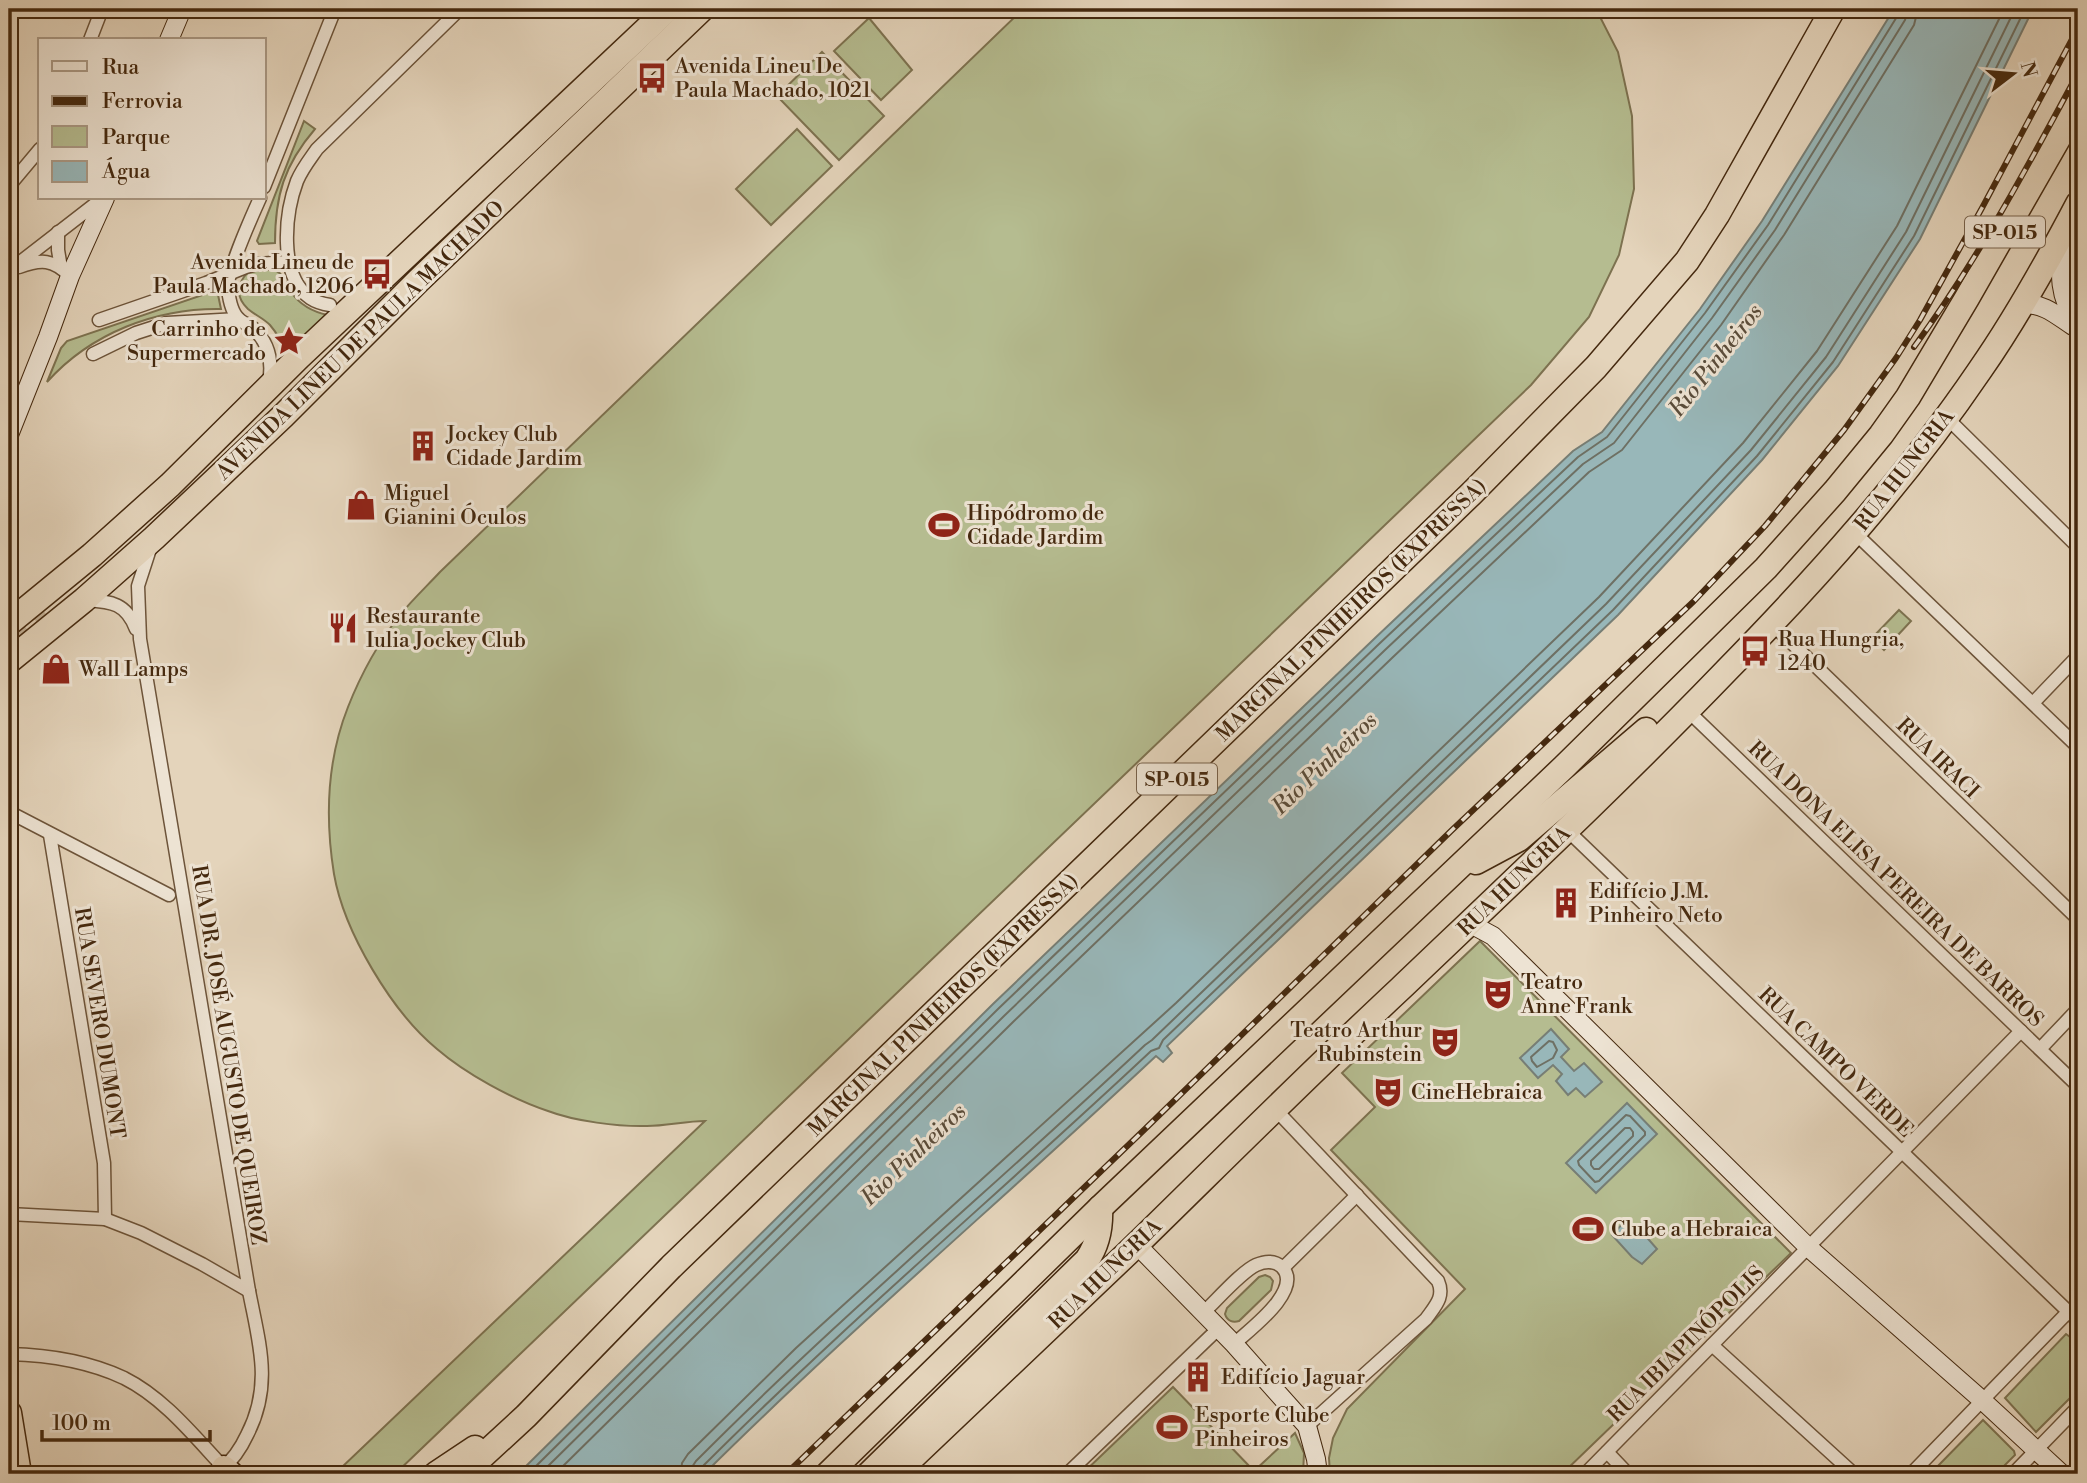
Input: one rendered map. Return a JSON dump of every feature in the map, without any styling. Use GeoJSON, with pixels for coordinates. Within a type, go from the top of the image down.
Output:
{"type":"FeatureCollection","features":[{"type":"Feature","properties":{"kind":"highway","name":"AVENIDA LINEU DE PAULA MACHADO"},"geometry":{"type":"LineString","coordinates":[[9,623],[92,555],[170,485],[374,286],[668,9]]}},
{"type":"Feature","properties":{"kind":"highway","name":"AVENIDA LINEU DE PAULA MACHADO"},"geometry":{"type":"LineString","coordinates":[[9,661],[154,538],[702,9]]}},
{"type":"Feature","properties":{"kind":"highway","name":"MARGINAL PINHEIROS (EXPRESSA)"},"geometry":{"type":"LineString","coordinates":[[463,1474],[526,1416],[671,1267],[1472,493],[1596,368],[1687,261],[1717,215],[1833,9]]}},
{"type":"Feature","properties":{"kind":"highway","name":"SP-015"},"geometry":{"type":"LineString","coordinates":[[828,1474],[1100,1208],[1564,768],[1766,568],[1835,491],[1908,397],[2078,104]]}},
{"type":"Feature","properties":{"kind":"highway","name":"RUA HUNGRIA"},"geometry":{"type":"LineString","coordinates":[[895,1474],[1567,830],[1772,624],[1855,533],[1982,369],[2024,304],[2078,204]]}},
{"type":"Feature","properties":{"kind":"highway"},"geometry":{"type":"LineString","coordinates":[[47,614],[209,468],[302,376],[374,286]]}},
{"type":"Feature","properties":{"kind":"highway"},"geometry":{"type":"LineString","coordinates":[[302,376],[362,338]]}},
{"type":"Feature","properties":{"kind":"highway"},"geometry":{"type":"LineString","coordinates":[[1454,873],[1519,839],[1683,699],[1720,678]]}},
{"type":"Feature","properties":{"kind":"highway"},"geometry":{"type":"LineString","coordinates":[[869,1474],[1087,1260],[1096,1247],[1100,1208]]}},
{"type":"Feature","properties":{"kind":"highway"},"geometry":{"type":"LineString","coordinates":[[9,1413],[19,1474]]}},
{"type":"Feature","properties":{"kind":"highway"},"geometry":{"type":"LineString","coordinates":[[436,1474],[526,1416]]}},
{"type":"Feature","properties":{"kind":"street"},"geometry":{"type":"LineString","coordinates":[[91,38],[102,9]]}},
{"type":"Feature","properties":{"kind":"street"},"geometry":{"type":"LineString","coordinates":[[170,38],[182,9]]}},
{"type":"Feature","properties":{"kind":"street"},"geometry":{"type":"LineString","coordinates":[[266,182],[335,9]]}},
{"type":"Feature","properties":{"kind":"street"},"geometry":{"type":"LineString","coordinates":[[330,305],[309,298],[299,287],[288,262],[290,206],[303,169],[317,149],[460,9]]}},
{"type":"Feature","properties":{"kind":"street"},"geometry":{"type":"LineString","coordinates":[[9,33],[9,61]]}},
{"type":"Feature","properties":{"kind":"street"},"geometry":{"type":"LineString","coordinates":[[9,186],[38,151]]}},
{"type":"Feature","properties":{"kind":"street"},"geometry":{"type":"LineString","coordinates":[[10,270],[101,200]]}},
{"type":"Feature","properties":{"kind":"street"},"geometry":{"type":"LineString","coordinates":[[9,435],[48,337],[65,272],[103,200]]}},
{"type":"Feature","properties":{"kind":"street"},"geometry":{"type":"LineString","coordinates":[[259,200],[229,274],[228,290],[238,319],[254,330],[264,341],[269,353],[271,368],[267,390]]}},
{"type":"Feature","properties":{"kind":"street"},"geometry":{"type":"LineString","coordinates":[[2065,229],[2061,282],[2067,308],[2078,328]]}},
{"type":"Feature","properties":{"kind":"street"},"geometry":{"type":"LineString","coordinates":[[58,232],[58,250],[65,272]]}},
{"type":"Feature","properties":{"kind":"street"},"geometry":{"type":"LineString","coordinates":[[10,270],[32,262],[41,262],[65,272]]}},
{"type":"Feature","properties":{"kind":"street"},"geometry":{"type":"LineString","coordinates":[[99,320],[257,264],[288,262]]}},
{"type":"Feature","properties":{"kind":"street"},"geometry":{"type":"LineString","coordinates":[[2024,304],[2049,309],[2078,328]]}},
{"type":"Feature","properties":{"kind":"street"},"geometry":{"type":"LineString","coordinates":[[93,354],[136,333],[167,323],[238,319]]}},
{"type":"Feature","properties":{"kind":"street"},"geometry":{"type":"LineString","coordinates":[[1946,417],[2078,547]]}},
{"type":"Feature","properties":{"kind":"street"},"geometry":{"type":"LineString","coordinates":[[1855,533],[2078,747]]}},
{"type":"Feature","properties":{"kind":"street"},"geometry":{"type":"LineString","coordinates":[[140,639],[138,586],[154,538]]}},
{"type":"Feature","properties":{"kind":"street"},"geometry":{"type":"LineString","coordinates":[[84,600],[111,603],[124,609],[140,639]]}},
{"type":"Feature","properties":{"kind":"street","name":"RUA IRACI"},"geometry":{"type":"LineString","coordinates":[[1772,624],[2078,919]]}},
{"type":"Feature","properties":{"kind":"street","name":"RUA DR. JOSÉ AUGUSTO DE QUEIROZ"},"geometry":{"type":"LineString","coordinates":[[140,639],[262,1358],[263,1385],[259,1409],[240,1450],[224,1473]]}},
{"type":"Feature","properties":{"kind":"street"},"geometry":{"type":"LineString","coordinates":[[2033,703],[2078,656]]}},
{"type":"Feature","properties":{"kind":"street","name":"RUA DONA ELISA PEREIRA DE BARROS"},"geometry":{"type":"LineString","coordinates":[[1688,711],[2078,1086]]}},
{"type":"Feature","properties":{"kind":"street"},"geometry":{"type":"LineString","coordinates":[[9,812],[169,895]]}},
{"type":"Feature","properties":{"kind":"street","name":"RUA CAMPO VERDE"},"geometry":{"type":"LineString","coordinates":[[1567,830],[2073,1316]]}},
{"type":"Feature","properties":{"kind":"street","name":"RUA SEVERO DUMONT"},"geometry":{"type":"LineString","coordinates":[[50,835],[104,1163],[105,1219]]}},
{"type":"Feature","properties":{"kind":"street"},"geometry":{"type":"LineString","coordinates":[[1477,916],[1493,936],[1809,1248],[2062,1474]]}},
{"type":"Feature","properties":{"kind":"street"},"geometry":{"type":"LineString","coordinates":[[2040,1049],[2078,1009]]}},
{"type":"Feature","properties":{"kind":"street","name":"RUA IBIAPINÓPOLIS"},"geometry":{"type":"LineString","coordinates":[[1585,1474],[2021,1031]]}},
{"type":"Feature","properties":{"kind":"street"},"geometry":{"type":"LineString","coordinates":[[1274,1108],[1438,1281],[1441,1290],[1441,1296],[1426,1319],[1307,1426]]}},
{"type":"Feature","properties":{"kind":"street"},"geometry":{"type":"LineString","coordinates":[[1283,1268],[1357,1195]]}},
{"type":"Feature","properties":{"kind":"street"},"geometry":{"type":"LineString","coordinates":[[9,1214],[105,1219],[141,1233],[249,1291]]}},
{"type":"Feature","properties":{"kind":"street"},"geometry":{"type":"LineString","coordinates":[[1136,1244],[1234,1344],[1307,1426],[1318,1474]]}},
{"type":"Feature","properties":{"kind":"street"},"geometry":{"type":"LineString","coordinates":[[1203,1313],[1250,1268],[1272,1262],[1283,1268],[1288,1284],[1278,1303],[1234,1344]]}},
{"type":"Feature","properties":{"kind":"street"},"geometry":{"type":"LineString","coordinates":[[1911,1474],[2073,1316]]}},
{"type":"Feature","properties":{"kind":"street"},"geometry":{"type":"LineString","coordinates":[[1067,1474],[1219,1329]]}},
{"type":"Feature","properties":{"kind":"street"},"geometry":{"type":"LineString","coordinates":[[1712,1345],[1854,1474]]}},
{"type":"Feature","properties":{"kind":"street"},"geometry":{"type":"LineString","coordinates":[[9,1354],[61,1359],[124,1378],[182,1423],[224,1473]]}},
{"type":"Feature","properties":{"kind":"street"},"geometry":{"type":"LineString","coordinates":[[2012,1474],[2078,1407]]}},
{"type":"Feature","properties":{"kind":"street"},"geometry":{"type":"LineString","coordinates":[[1607,1452],[1628,1474]]}},
{"type":"Feature","properties":{"kind":"green space"},"geometry":{"type":"Polygon","coordinates":[[[1023,9],[1596,9],[1618,52],[1632,116],[1634,189],[1619,255],[1589,317],[1531,385],[395,1474],[347,1474],[341,1468],[705,1121],[654,1126],[623,1125],[559,1115],[505,1093],[462,1068],[437,1049],[403,1014],[372,969],[348,921],[339,897],[331,853],[329,811],[332,768],[341,727],[359,683],[392,626],[440,572],[1023,9]]]}},
{"type":"Feature","properties":{"kind":"green space"},"geometry":{"type":"Polygon","coordinates":[[[869,18],[912,70],[881,100],[834,51],[869,18]]]}},
{"type":"Feature","properties":{"kind":"green space"},"geometry":{"type":"Polygon","coordinates":[[[822,52],[884,116],[839,160],[777,96],[822,52]]]}},
{"type":"Feature","properties":{"kind":"green space"},"geometry":{"type":"Polygon","coordinates":[[[304,121],[315,129],[296,155],[283,182],[277,210],[275,243],[259,244],[257,241],[304,121]]]}},
{"type":"Feature","properties":{"kind":"green space"},"geometry":{"type":"Polygon","coordinates":[[[797,129],[832,166],[771,225],[736,189],[797,129]]]}},
{"type":"Feature","properties":{"kind":"green space"},"geometry":{"type":"Polygon","coordinates":[[[254,268],[275,270],[283,277],[298,301],[312,310],[328,315],[285,355],[273,328],[248,309],[240,298],[241,282],[254,268]]]}},
{"type":"Feature","properties":{"kind":"green space"},"geometry":{"type":"Polygon","coordinates":[[[217,290],[221,309],[173,313],[126,327],[84,350],[47,382],[61,348],[67,341],[217,290]]]}},
{"type":"Feature","properties":{"kind":"green space"},"geometry":{"type":"Polygon","coordinates":[[[1899,610],[1911,621],[1884,650],[1872,638],[1899,610]]]}},
{"type":"Feature","properties":{"kind":"green space","name":"Clube a Hebraica"},"geometry":{"type":"Polygon","coordinates":[[[1480,941],[1791,1253],[1562,1474],[1330,1474],[1329,1458],[1333,1438],[1347,1409],[1465,1289],[1331,1150],[1375,1107],[1342,1073],[1480,941]]]}},
{"type":"Feature","properties":{"kind":"green space"},"geometry":{"type":"Polygon","coordinates":[[[1265,1275],[1273,1281],[1271,1290],[1239,1321],[1229,1320],[1225,1314],[1227,1308],[1259,1277],[1265,1275]]]}},
{"type":"Feature","properties":{"kind":"green space"},"geometry":{"type":"Polygon","coordinates":[[[2066,1334],[2078,1343],[2078,1390],[2036,1432],[2005,1398],[2066,1334]]]}},
{"type":"Feature","properties":{"kind":"green space","name":"Esporte Clube Pinheiros"},"geometry":{"type":"Polygon","coordinates":[[[1173,1387],[1254,1471],[1295,1433],[1304,1453],[1303,1474],[1082,1474],[1173,1387]]]}},
{"type":"Feature","properties":{"kind":"green space"},"geometry":{"type":"Polygon","coordinates":[[[1983,1420],[2015,1455],[1996,1474],[1930,1474],[1983,1420]]]}},
{"type":"Feature","properties":{"kind":"water","name":"Rio Pinheiros"},"geometry":{"type":"Polygon","coordinates":[[[1894,9],[2033,9],[1920,239],[1838,366],[1762,460],[1618,615],[1167,1046],[1172,1053],[1163,1062],[1156,1056],[815,1367],[704,1474],[518,1474],[993,1004],[1573,451],[1602,432],[1700,309],[1762,221],[1894,9]]]}},
{"type":"Feature","properties":{"kind":"water"},"geometry":{"type":"Polygon","coordinates":[[[1551,1029],[1569,1049],[1561,1057],[1574,1071],[1584,1063],[1602,1082],[1585,1097],[1576,1088],[1568,1095],[1556,1081],[1562,1074],[1553,1065],[1538,1078],[1520,1058],[1551,1029]]]}},
{"type":"Feature","properties":{"kind":"water"},"geometry":{"type":"Polygon","coordinates":[[[1627,1103],[1657,1134],[1596,1193],[1566,1163],[1627,1103]]]}},
{"type":"Feature","properties":{"kind":"water"},"geometry":{"type":"Polygon","coordinates":[[[1626,1220],[1643,1233],[1657,1249],[1642,1264],[1612,1235],[1626,1220]]]}},
{"type":"Feature","properties":{"kind":"tunnel"},"geometry":{"type":"LineString","coordinates":[[9,645],[46,614]]}},
{"type":"Feature","properties":{"kind":"railway"},"geometry":{"type":"LineString","coordinates":[[786,1474],[1451,831],[1694,601],[1765,526],[1844,430],[1920,320],[2078,28]]}},
{"type":"Feature","properties":{"kind":"railway"},"geometry":{"type":"LineString","coordinates":[[1914,347],[1980,247],[2078,73]]}},
{"type":"Feature","properties":{"kind":"place","name":"Avenida Lineu De Paula Machado, 1021"},"geometry":{"type":"Point","coordinates":[652,78]}},
{"type":"Feature","properties":{"kind":"place","name":"Avenida Lineu de Paula Machado, 1206"},"geometry":{"type":"Point","coordinates":[377,274]}},
{"type":"Feature","properties":{"kind":"place","name":"Carrinho de Supermercado"},"geometry":{"type":"Point","coordinates":[289,341]}},
{"type":"Feature","properties":{"kind":"place","name":"Jockey Club Cidade Jardim"},"geometry":{"type":"Point","coordinates":[423,446]}},
{"type":"Feature","properties":{"kind":"place","name":"Miguel Gianini Óculos"},"geometry":{"type":"Point","coordinates":[361,505]}},
{"type":"Feature","properties":{"kind":"place","name":"Hipódromo de Cidade Jardim"},"geometry":{"type":"Point","coordinates":[944,525]}},
{"type":"Feature","properties":{"kind":"place","name":"Restaurante Iulia Jockey Club"},"geometry":{"type":"Point","coordinates":[343,628]}},
{"type":"Feature","properties":{"kind":"place","name":"Rua Hungria, 1240"},"geometry":{"type":"Point","coordinates":[1755,651]}},
{"type":"Feature","properties":{"kind":"place","name":"Wall Lamps"},"geometry":{"type":"Point","coordinates":[56,669]}},
{"type":"Feature","properties":{"kind":"place","name":"Edifício J.M. Pinheiro Neto"},"geometry":{"type":"Point","coordinates":[1566,903]}},
{"type":"Feature","properties":{"kind":"place","name":"Teatro Anne Frank"},"geometry":{"type":"Point","coordinates":[1498,994]}},
{"type":"Feature","properties":{"kind":"place","name":"Teatro Arthur Rubinstein"},"geometry":{"type":"Point","coordinates":[1445,1042]}},
{"type":"Feature","properties":{"kind":"place","name":"CineHebraica"},"geometry":{"type":"Point","coordinates":[1388,1092]}},
{"type":"Feature","properties":{"kind":"place","name":"Clube a Hebraica"},"geometry":{"type":"Point","coordinates":[1588,1229]}},
{"type":"Feature","properties":{"kind":"place","name":"Edifício Jaguar"},"geometry":{"type":"Point","coordinates":[1198,1377]}},
{"type":"Feature","properties":{"kind":"place","name":"Esporte Clube Pinheiros"},"geometry":{"type":"Point","coordinates":[1172,1427]}}]}
